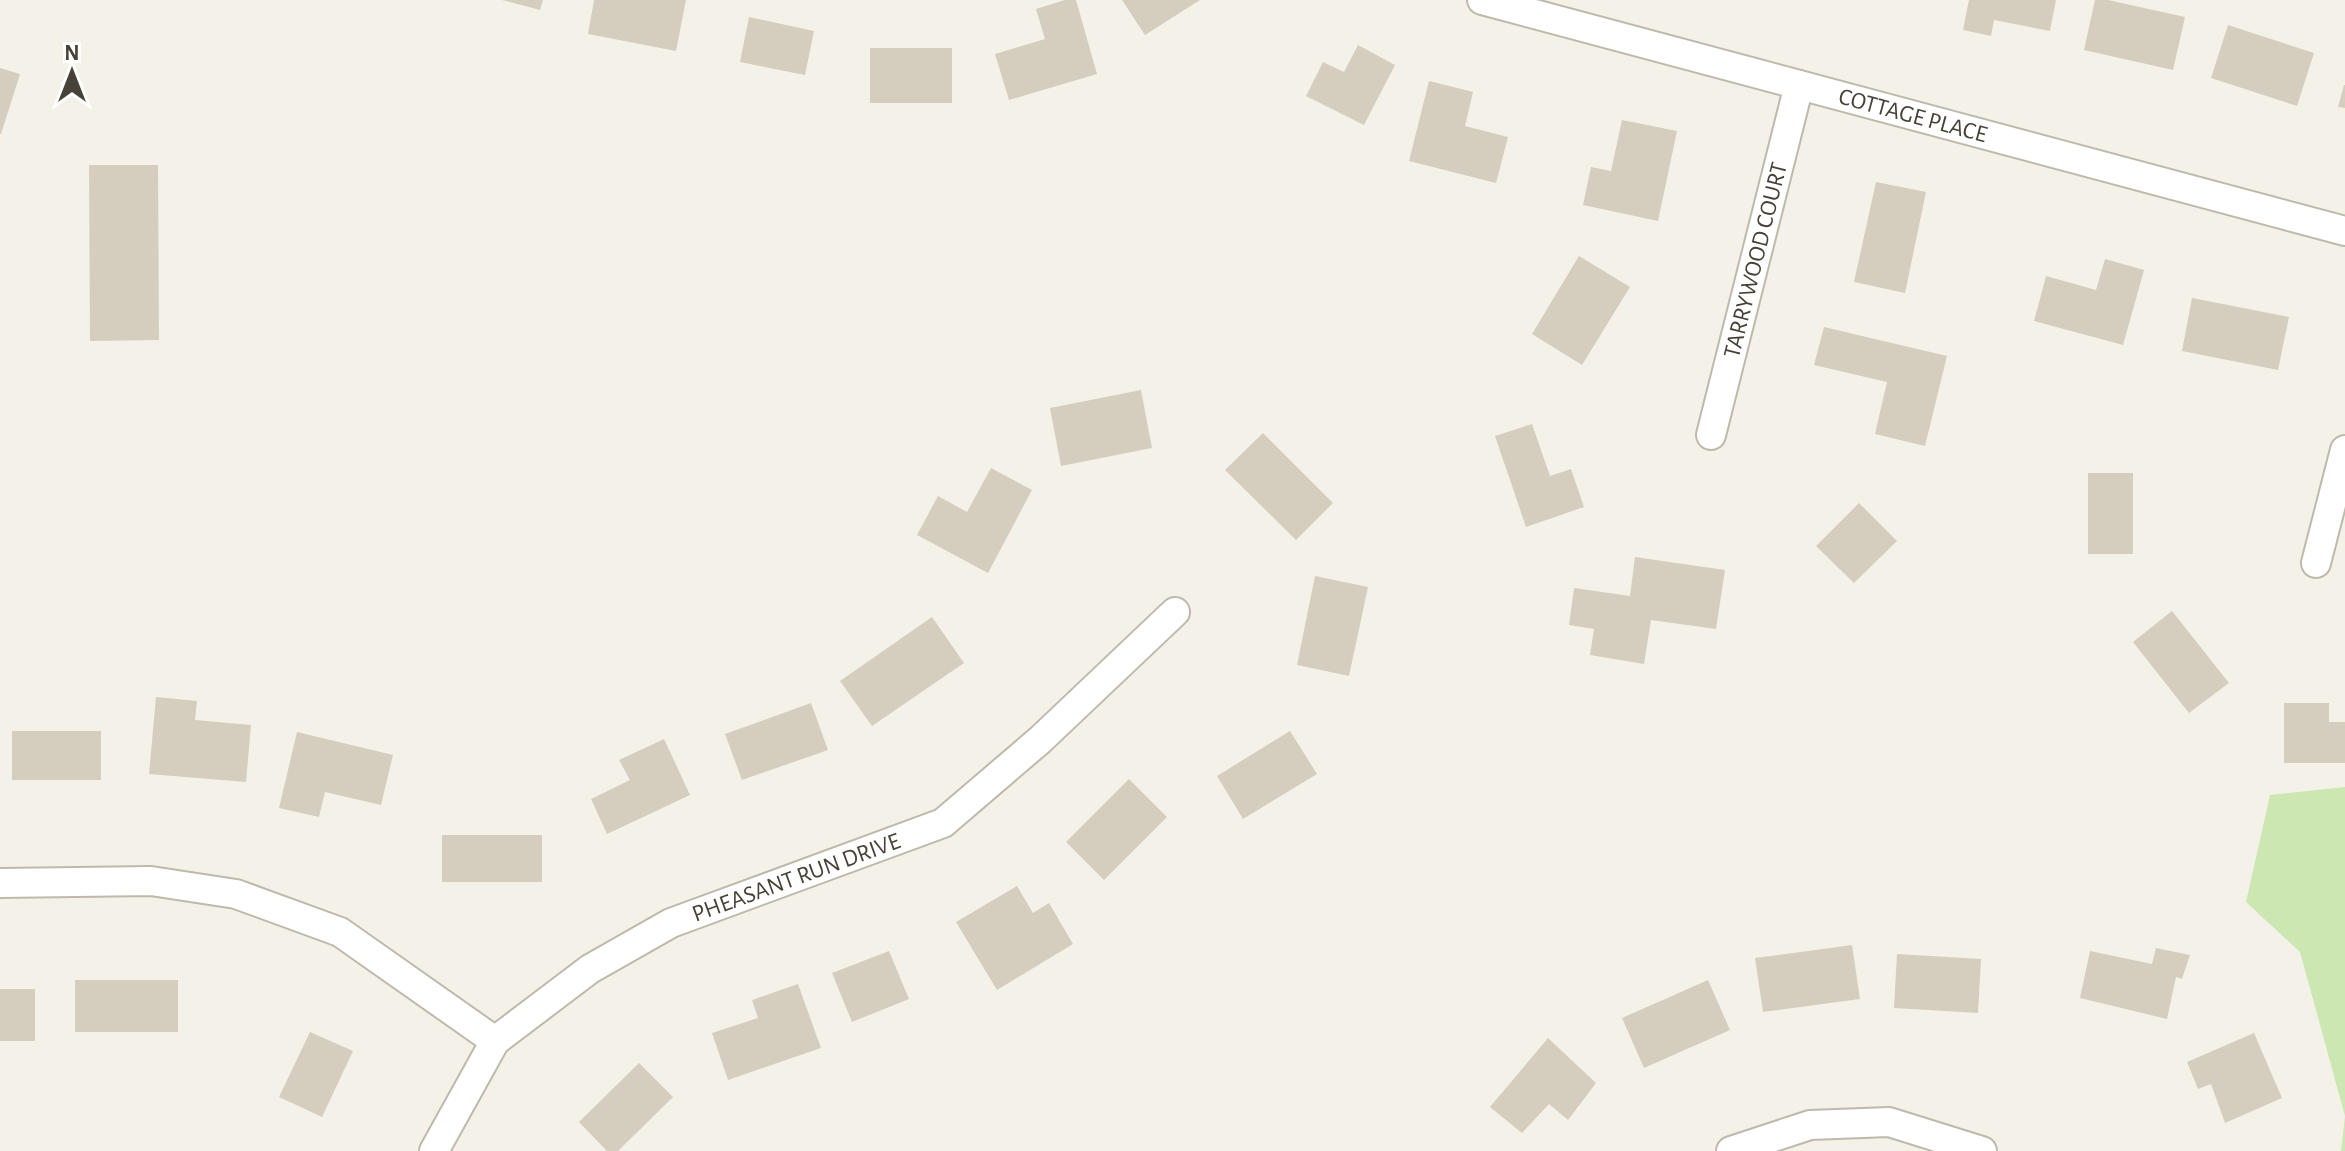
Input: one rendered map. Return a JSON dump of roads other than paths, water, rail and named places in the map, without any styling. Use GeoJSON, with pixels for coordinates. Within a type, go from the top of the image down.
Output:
{"type":"FeatureCollection","features":[{"type":"Feature","properties":{"kind":"street","name":"COTTAGE PLACE"},"geometry":{"type":"LineString","coordinates":[[1482,0],[2345,231]]}},
{"type":"Feature","properties":{"kind":"street","name":"TARRYWOOD COURT"},"geometry":{"type":"LineString","coordinates":[[1711,435],[1799,85]]}},
{"type":"Feature","properties":{"kind":"street"},"geometry":{"type":"LineString","coordinates":[[2316,563],[2345,450]]}},
{"type":"Feature","properties":{"kind":"street","name":"PHEASANT RUN DRIVE"},"geometry":{"type":"LineString","coordinates":[[434,1151],[495,1041],[590,969],[671,923],[943,823],[1040,740],[1175,612]]}},
{"type":"Feature","properties":{"kind":"street"},"geometry":{"type":"LineString","coordinates":[[0,883],[151,881],[236,894],[340,932],[495,1041]]}},
{"type":"Feature","properties":{"kind":"street"},"geometry":{"type":"LineString","coordinates":[[1731,1151],[1810,1125],[1889,1122],[1982,1151]]}}]}
